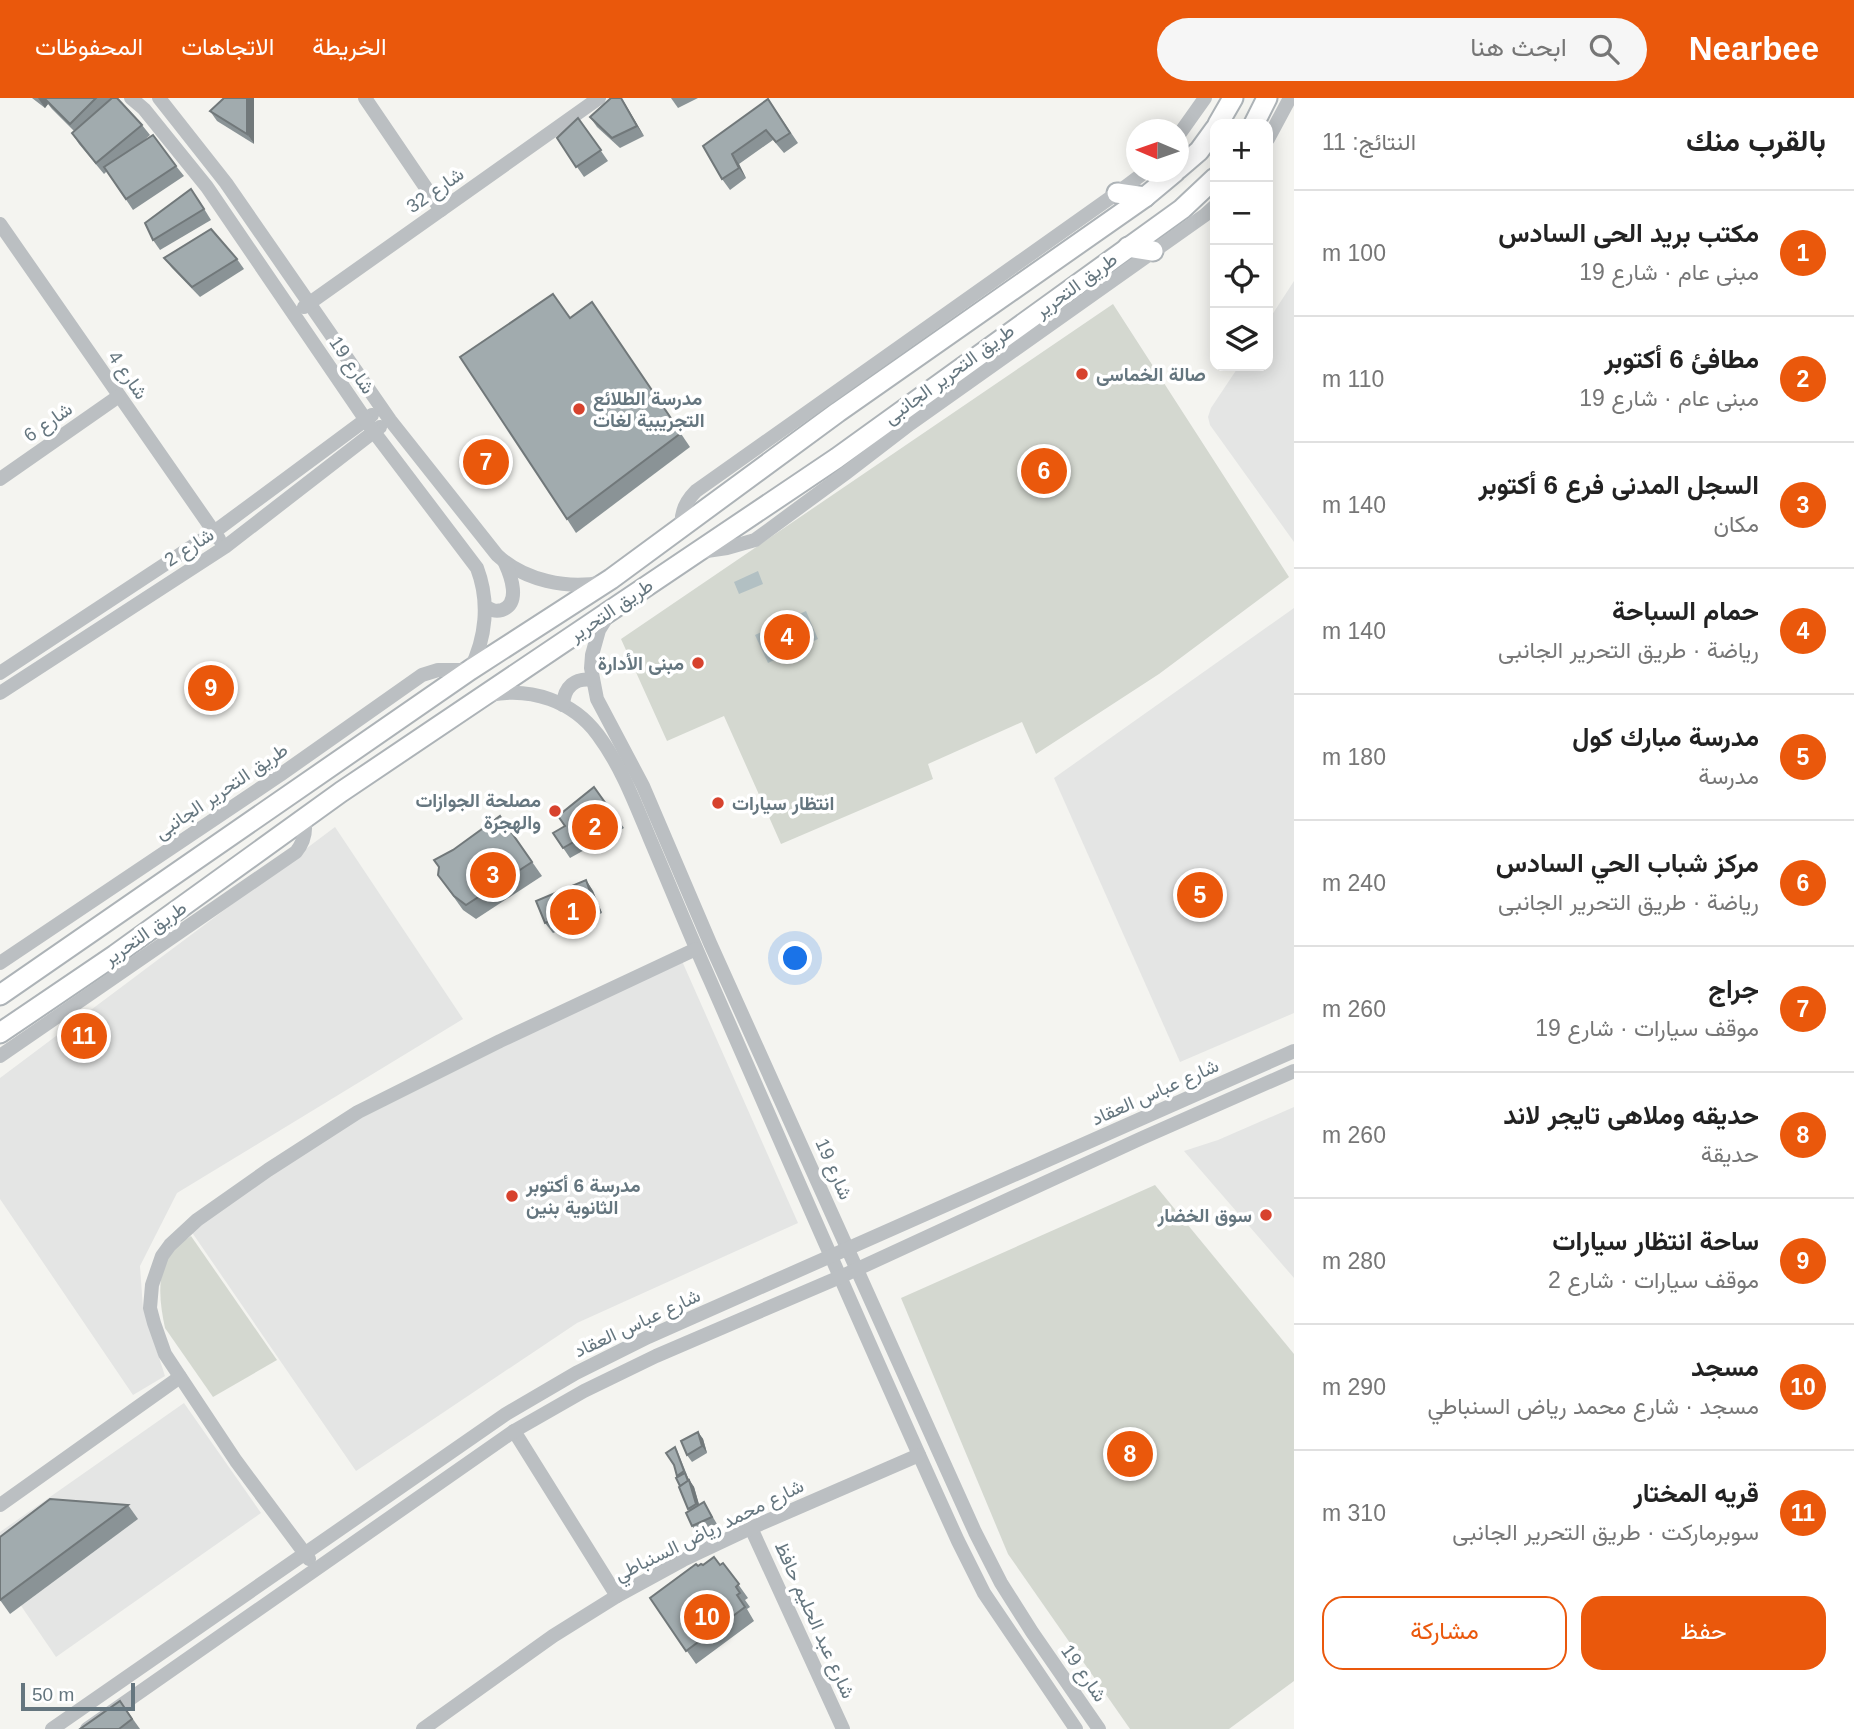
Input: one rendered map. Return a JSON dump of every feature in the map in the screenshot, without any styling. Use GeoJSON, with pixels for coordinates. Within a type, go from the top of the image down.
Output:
{"type":"FeatureCollection","features":[{"type":"Feature","properties":{"kind":"street","name":"شارع 19"},"geometry":{"type":"LineString","coordinates":[[131,98],[152,118],[207,187],[370,426],[477,568],[482,581],[485,607],[482,640],[470,670]]}},
{"type":"Feature","properties":{"kind":"street","name":"شارع 19"},"geometry":{"type":"LineString","coordinates":[[159,98],[226,183],[386,414],[497,555],[505,563],[533,576],[562,583],[593,584],[608,581]]}},
{"type":"Feature","properties":{"kind":"street"},"geometry":{"type":"LineString","coordinates":[[365,98],[441,210]]}},
{"type":"Feature","properties":{"kind":"street","name":"شارع 32"},"geometry":{"type":"LineString","coordinates":[[294,314],[599,98]]}},
{"type":"Feature","properties":{"kind":"street"},"geometry":{"type":"LineString","coordinates":[[1189,121],[1205,98]]}},
{"type":"Feature","properties":{"kind":"street"},"geometry":{"type":"LineString","coordinates":[[1221,119],[1233,98]]}},
{"type":"Feature","properties":{"kind":"street"},"geometry":{"type":"LineString","coordinates":[[1256,119],[1267,98]]}},
{"type":"Feature","properties":{"kind":"street"},"geometry":{"type":"LineString","coordinates":[[1273,130],[1290,98]]}},
{"type":"Feature","properties":{"kind":"street","name":"طريق التحرير"},"geometry":{"type":"LineString","coordinates":[[1189,160],[1210,136]]}},
{"type":"Feature","properties":{"kind":"street"},"geometry":{"type":"LineString","coordinates":[[682,527],[685,506],[696,491],[1132,182]]}},
{"type":"Feature","properties":{"kind":"street","name":"طريق التحرير"},"geometry":{"type":"LineString","coordinates":[[0,995],[470,670],[608,581],[838,412],[1163,182]]}},
{"type":"Feature","properties":{"kind":"street","name":"طريق التحرير"},"geometry":{"type":"LineString","coordinates":[[0,1033],[115,955],[341,792],[811,475],[1182,209],[1211,182]]}},
{"type":"Feature","properties":{"kind":"street"},"geometry":{"type":"LineString","coordinates":[[1117,193],[1145,197]]}},
{"type":"Feature","properties":{"kind":"street","name":"طريق التحرير الجانبى"},"geometry":{"type":"LineString","coordinates":[[696,553],[755,540],[910,424],[1210,210]]}},
{"type":"Feature","properties":{"kind":"street","name":"شارع 4"},"geometry":{"type":"LineString","coordinates":[[0,224],[225,547]]}},
{"type":"Feature","properties":{"kind":"street"},"geometry":{"type":"LineString","coordinates":[[1128,247],[1153,251]]}},
{"type":"Feature","properties":{"kind":"street","name":"شارع 6"},"geometry":{"type":"LineString","coordinates":[[0,479],[119,396]]}},
{"type":"Feature","properties":{"kind":"street"},"geometry":{"type":"LineString","coordinates":[[838,412],[836,424],[839,434],[848,440],[858,441]]}},
{"type":"Feature","properties":{"kind":"street","name":"شارع 2"},"geometry":{"type":"LineString","coordinates":[[0,673],[214,532],[386,414]]}},
{"type":"Feature","properties":{"kind":"street","name":"شارع 2"},"geometry":{"type":"LineString","coordinates":[[0,693],[225,547],[370,426]]}},
{"type":"Feature","properties":{"kind":"street"},"geometry":{"type":"LineString","coordinates":[[787,449],[807,459],[811,475]]}},
{"type":"Feature","properties":{"kind":"street"},"geometry":{"type":"LineString","coordinates":[[485,607],[494,611],[503,609],[510,603],[513,586],[505,563]]}},
{"type":"Feature","properties":{"kind":"street","name":"شارع 19"},"geometry":{"type":"LineString","coordinates":[[612,609],[595,642],[592,668],[597,699],[849,1249],[975,1532],[1001,1583],[1099,1729]]}},
{"type":"Feature","properties":{"kind":"street","name":"طريق التحرير الجانبى"},"geometry":{"type":"LineString","coordinates":[[0,963],[280,775],[422,675],[438,670],[470,670]]}},
{"type":"Feature","properties":{"kind":"street"},"geometry":{"type":"LineString","coordinates":[[563,705],[565,693],[571,684],[582,679],[593,680]]}},
{"type":"Feature","properties":{"kind":"street","name":"شارع 19"},"geometry":{"type":"LineString","coordinates":[[485,696],[519,692],[536,694],[563,705],[584,719],[598,734],[637,789],[696,949],[919,1455],[984,1593],[1076,1729]]}},
{"type":"Feature","properties":{"kind":"street"},"geometry":{"type":"LineString","coordinates":[[0,1056],[296,852],[305,834],[304,819]]}},
{"type":"Feature","properties":{"kind":"street"},"geometry":{"type":"LineString","coordinates":[[97,929],[98,945],[105,952],[115,955]]}},
{"type":"Feature","properties":{"kind":"street"},"geometry":{"type":"LineString","coordinates":[[317,1568],[236,1461],[165,1354],[150,1308],[154,1276],[162,1256],[197,1220],[358,1112],[500,1041],[696,949]]}},
{"type":"Feature","properties":{"kind":"street"},"geometry":{"type":"LineString","coordinates":[[51,961],[60,967],[65,975],[64,989]]}},
{"type":"Feature","properties":{"kind":"street","name":"شارع عباس العقاد"},"geometry":{"type":"LineString","coordinates":[[52,1729],[506,1414],[576,1373],[648,1337],[1294,1051]]}},
{"type":"Feature","properties":{"kind":"street","name":"شارع عباس العقاد"},"geometry":{"type":"LineString","coordinates":[[87,1729],[514,1431],[584,1391],[656,1356],[857,1269],[1142,1138],[1294,1072]]}},
{"type":"Feature","properties":{"kind":"street"},"geometry":{"type":"LineString","coordinates":[[0,1505],[180,1377]]}},
{"type":"Feature","properties":{"kind":"street"},"geometry":{"type":"LineString","coordinates":[[514,1431],[617,1597]]}},
{"type":"Feature","properties":{"kind":"street","name":"شارع محمد رياض السنباطي"},"geometry":{"type":"LineString","coordinates":[[423,1729],[553,1636],[683,1560],[919,1455]]}},
{"type":"Feature","properties":{"kind":"street","name":"شارع عبد الحليم حافظ"},"geometry":{"type":"LineString","coordinates":[[751,1528],[843,1729]]}},
{"type":"Feature","properties":{"kind":"street"},"geometry":{"type":"LineString","coordinates":[[213,1617],[224,1632]]}},
{"type":"Feature","properties":{"kind":"shaded area"},"geometry":{"type":"Polygon","coordinates":[[[1294,281],[1294,542],[1210,425],[1208,417],[1236,371],[1273,371],[1273,313],[1294,281]]]}},
{"type":"Feature","properties":{"kind":"shaded area"},"geometry":{"type":"Polygon","coordinates":[[[1113,304],[1289,577],[1159,674],[1036,754],[1022,722],[928,764],[933,779],[781,844],[724,716],[667,741],[621,639],[1113,304]]]}},
{"type":"Feature","properties":{"kind":"shaded area"},"geometry":{"type":"Polygon","coordinates":[[[758,571],[763,584],[739,594],[734,582],[758,571]]]}},
{"type":"Feature","properties":{"kind":"shaded area"},"geometry":{"type":"Polygon","coordinates":[[[1294,608],[1294,1013],[1180,1062],[1054,778],[1294,608]]]}},
{"type":"Feature","properties":{"kind":"shaded area"},"geometry":{"type":"Polygon","coordinates":[[[806,611],[818,639],[768,663],[755,635],[806,611]]]}},
{"type":"Feature","properties":{"kind":"shaded area"},"geometry":{"type":"Polygon","coordinates":[[[335,827],[463,1019],[177,1193],[140,1266],[143,1308],[165,1376],[133,1395],[0,1199],[0,1078],[335,827]]]}},
{"type":"Feature","properties":{"kind":"shaded area","name":"مدرسة 6 أكتوبر الثانوية بنين"},"geometry":{"type":"Polygon","coordinates":[[[682,961],[798,1223],[577,1323],[356,1471],[191,1231],[358,1114],[682,961]]]}},
{"type":"Feature","properties":{"kind":"shaded area","name":"سوق الخضار"},"geometry":{"type":"Polygon","coordinates":[[[1294,1107],[1294,1278],[1184,1151],[1218,1140],[1294,1107]]]}},
{"type":"Feature","properties":{"kind":"shaded area"},"geometry":{"type":"Polygon","coordinates":[[[1155,1185],[1294,1354],[1294,1681],[1229,1729],[1130,1729],[1008,1554],[901,1298],[1155,1185]]]}},
{"type":"Feature","properties":{"kind":"shaded area"},"geometry":{"type":"Polygon","coordinates":[[[191,1236],[277,1360],[213,1397],[165,1328],[162,1310],[160,1291],[165,1263],[173,1249],[191,1236]]]}},
{"type":"Feature","properties":{"kind":"shaded area"},"geometry":{"type":"Polygon","coordinates":[[[184,1403],[261,1513],[56,1657],[0,1575],[0,1532],[184,1403]]]}},
{"type":"Feature","properties":{"kind":"building"},"geometry":{"type":"Polygon","coordinates":[[[45,98],[96,98],[70,124],[45,98]]]}},
{"type":"Feature","properties":{"kind":"building"},"geometry":{"type":"Polygon","coordinates":[[[112,98],[117,98],[142,125],[96,163],[72,133],[112,98]]]}},
{"type":"Feature","properties":{"kind":"building"},"geometry":{"type":"Polygon","coordinates":[[[224,98],[247,98],[247,134],[210,111],[224,98]]]}},
{"type":"Feature","properties":{"kind":"building"},"geometry":{"type":"Polygon","coordinates":[[[611,98],[621,98],[637,126],[612,138],[590,117],[611,98]]]}},
{"type":"Feature","properties":{"kind":"building"},"geometry":{"type":"Polygon","coordinates":[[[768,99],[790,133],[776,142],[766,130],[732,154],[739,168],[722,179],[703,146],[768,99]]]}},
{"type":"Feature","properties":{"kind":"building"},"geometry":{"type":"Polygon","coordinates":[[[578,118],[601,150],[576,167],[557,138],[578,118]]]}},
{"type":"Feature","properties":{"kind":"building"},"geometry":{"type":"Polygon","coordinates":[[[153,135],[176,166],[126,199],[104,167],[153,135]]]}},
{"type":"Feature","properties":{"kind":"building"},"geometry":{"type":"Polygon","coordinates":[[[191,189],[204,209],[153,240],[145,223],[191,189]]]}},
{"type":"Feature","properties":{"kind":"building"},"geometry":{"type":"Polygon","coordinates":[[[211,229],[237,259],[192,287],[164,258],[211,229]]]}},
{"type":"Feature","properties":{"kind":"building","name":"مدرسة الطلائع التجريبية لغات"},"geometry":{"type":"Polygon","coordinates":[[[553,294],[570,318],[592,302],[681,433],[567,519],[460,357],[553,294]]]}},
{"type":"Feature","properties":{"kind":"building"},"geometry":{"type":"Polygon","coordinates":[[[594,787],[616,818],[563,848],[553,833],[565,826],[558,816],[594,787]]]}},
{"type":"Feature","properties":{"kind":"building"},"geometry":{"type":"Polygon","coordinates":[[[500,816],[532,862],[466,905],[454,896],[438,875],[439,867],[434,860],[453,850],[500,816]]]}},
{"type":"Feature","properties":{"kind":"building"},"geometry":{"type":"Polygon","coordinates":[[[586,880],[594,903],[545,923],[536,901],[586,880]]]}},
{"type":"Feature","properties":{"kind":"building"},"geometry":{"type":"Polygon","coordinates":[[[698,1432],[702,1446],[687,1455],[681,1441],[698,1432]]]}},
{"type":"Feature","properties":{"kind":"building"},"geometry":{"type":"Polygon","coordinates":[[[675,1447],[684,1471],[677,1476],[666,1453],[675,1447]]]}},
{"type":"Feature","properties":{"kind":"building"},"geometry":{"type":"Polygon","coordinates":[[[685,1473],[688,1481],[680,1486],[676,1478],[685,1473]]]}},
{"type":"Feature","properties":{"kind":"building"},"geometry":{"type":"Polygon","coordinates":[[[689,1480],[696,1504],[688,1509],[679,1487],[689,1480]]]}},
{"type":"Feature","properties":{"kind":"building"},"geometry":{"type":"Polygon","coordinates":[[[50,1499],[128,1505],[0,1600],[0,1537],[50,1499]]]}},
{"type":"Feature","properties":{"kind":"building"},"geometry":{"type":"Polygon","coordinates":[[[704,1502],[712,1517],[692,1526],[686,1513],[704,1502]]]}},
{"type":"Feature","properties":{"kind":"building"},"geometry":{"type":"Polygon","coordinates":[[[714,1557],[720,1565],[723,1563],[739,1584],[736,1587],[740,1593],[737,1595],[745,1607],[686,1651],[650,1598],[696,1564],[703,1565],[714,1557]]]}},
{"type":"Feature","properties":{"kind":"building"},"geometry":{"type":"Polygon","coordinates":[[[120,1701],[132,1719],[119,1729],[80,1729],[120,1701]]]}},
{"type":"Feature","properties":{"kind":"place","name":"صالة الخماسى"},"geometry":{"type":"Point","coordinates":[1082,374]}},
{"type":"Feature","properties":{"kind":"place","name":"مدرسة الطلائع التجريبية لغات"},"geometry":{"type":"Point","coordinates":[579,409]}},
{"type":"Feature","properties":{"kind":"place","name":"جراج"},"geometry":{"type":"Point","coordinates":[486,462]}},
{"type":"Feature","properties":{"kind":"place","name":"مركز شباب الحي السادس"},"geometry":{"type":"Point","coordinates":[1044,471]}},
{"type":"Feature","properties":{"kind":"place","name":"حمام السباحة"},"geometry":{"type":"Point","coordinates":[787,637]}},
{"type":"Feature","properties":{"kind":"place","name":"مبنى الأدارة"},"geometry":{"type":"Point","coordinates":[698,663]}},
{"type":"Feature","properties":{"kind":"place","name":"ساحة انتظار سيارات"},"geometry":{"type":"Point","coordinates":[211,688]}},
{"type":"Feature","properties":{"kind":"place","name":"انتظار سيارات"},"geometry":{"type":"Point","coordinates":[718,803]}},
{"type":"Feature","properties":{"kind":"place","name":"مصلحة الجوازات والهجرة"},"geometry":{"type":"Point","coordinates":[555,811]}},
{"type":"Feature","properties":{"kind":"place","name":"مطافئ 6 أكتوبر"},"geometry":{"type":"Point","coordinates":[595,827]}},
{"type":"Feature","properties":{"kind":"place","name":"السجل المدنى فرع 6 أكتوبر"},"geometry":{"type":"Point","coordinates":[493,875]}},
{"type":"Feature","properties":{"kind":"place","name":"مدرسة مبارك كول"},"geometry":{"type":"Point","coordinates":[1200,895]}},
{"type":"Feature","properties":{"kind":"place","name":"مكتب بريد الحى السادس"},"geometry":{"type":"Point","coordinates":[573,912]}},
{"type":"Feature","properties":{"kind":"place","name":"قريه المختار"},"geometry":{"type":"Point","coordinates":[84,1036]}},
{"type":"Feature","properties":{"kind":"place","name":"مدرسة 6 أكتوبر الثانوية بنين"},"geometry":{"type":"Point","coordinates":[512,1196]}},
{"type":"Feature","properties":{"kind":"place","name":"سوق الخضار"},"geometry":{"type":"Point","coordinates":[1266,1215]}},
{"type":"Feature","properties":{"kind":"place","name":"حديقه وملاهى تايجر لاند"},"geometry":{"type":"Point","coordinates":[1130,1454]}},
{"type":"Feature","properties":{"kind":"place","name":"مسجد"},"geometry":{"type":"Point","coordinates":[707,1617]}}]}
